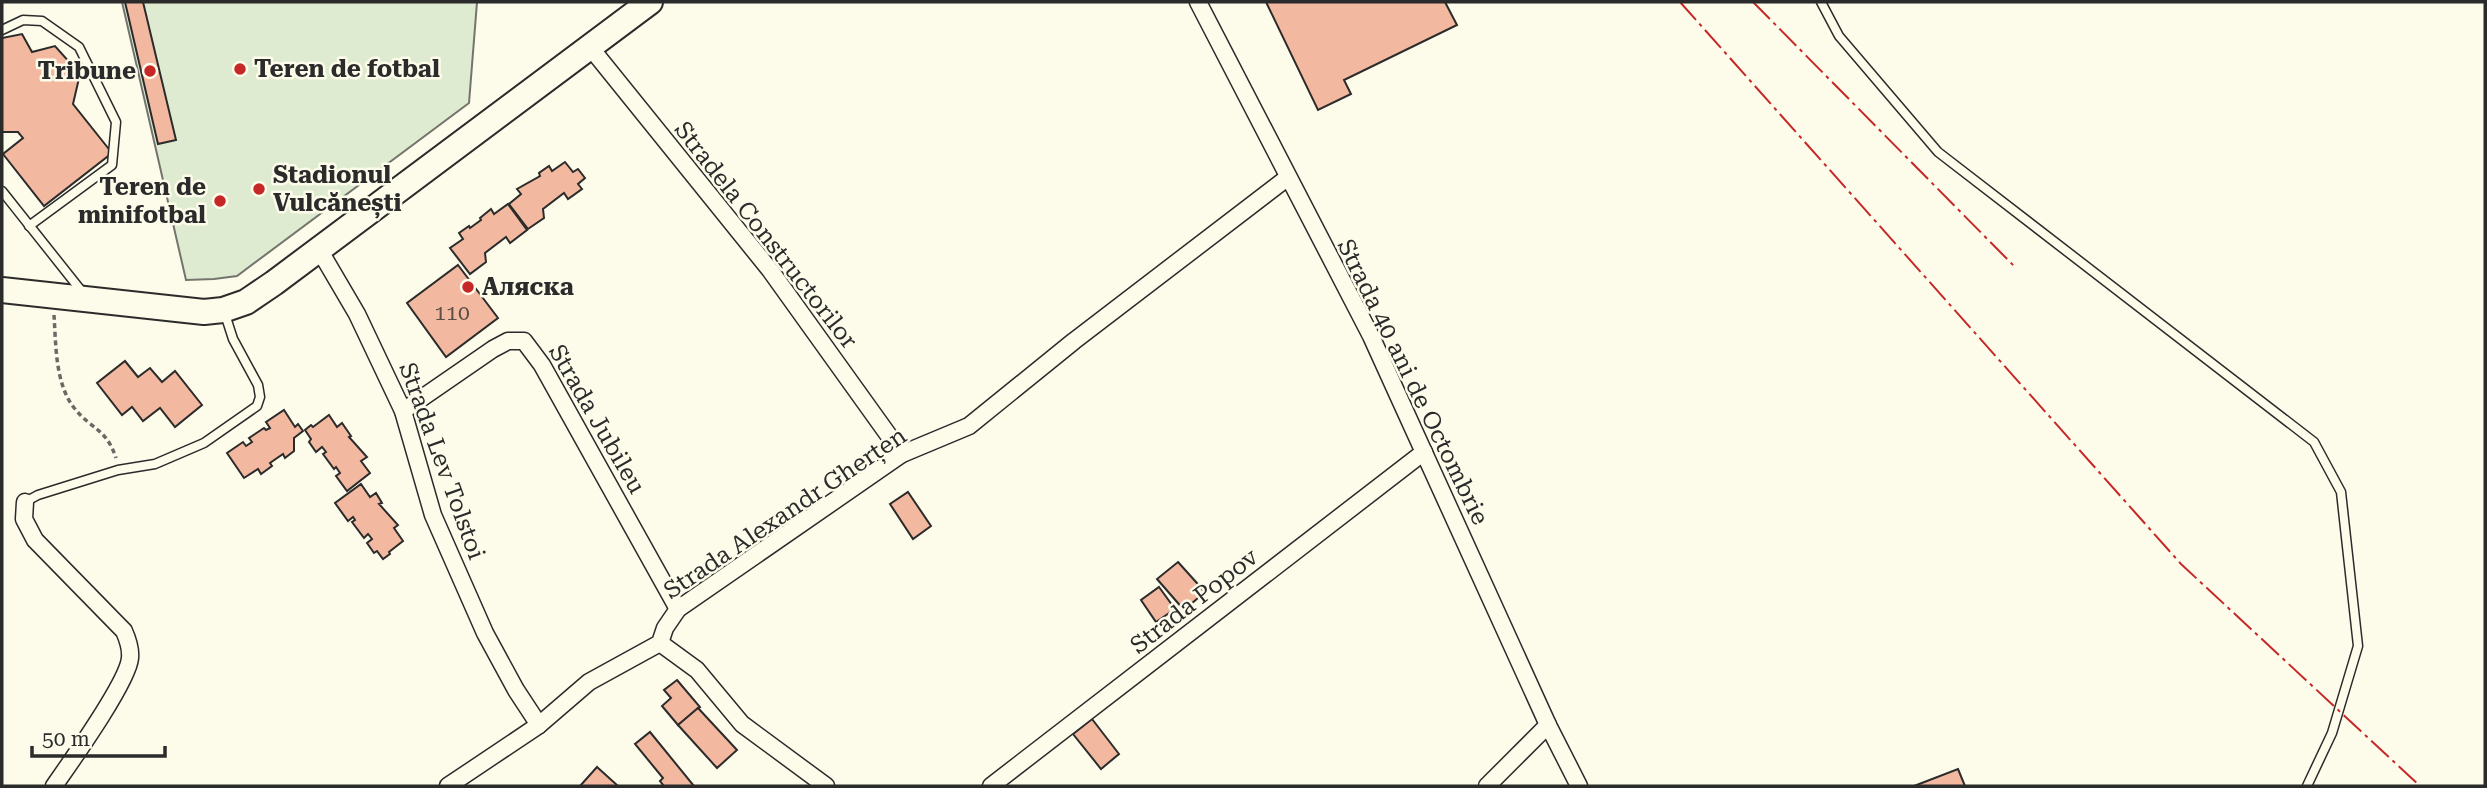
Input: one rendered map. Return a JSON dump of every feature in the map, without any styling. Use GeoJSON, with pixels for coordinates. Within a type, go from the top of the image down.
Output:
{"type":"FeatureCollection","features":[{"type":"Feature","properties":{"kind":"main road"},"geometry":{"type":"LineString","coordinates":[[2,290],[204,312],[223,310],[246,302],[320,251],[650,2]]}},
{"type":"Feature","properties":{"kind":"street","name":"Strada 40 ani de Octombrie"},"geometry":{"type":"LineString","coordinates":[[1198,2],[1371,336],[1578,786]]}},
{"type":"Feature","properties":{"kind":"street","name":"Stradela Constructorilor"},"geometry":{"type":"LineString","coordinates":[[590,47],[770,270],[902,454]]}},
{"type":"Feature","properties":{"kind":"street","name":"Strada Alexandr Gherțen"},"geometry":{"type":"LineString","coordinates":[[660,643],[665,628],[678,609],[902,454],[969,426],[1074,341],[1287,178]]}},
{"type":"Feature","properties":{"kind":"street","name":"Strada Lev Tolstoi"},"geometry":{"type":"LineString","coordinates":[[320,251],[357,314],[403,411],[433,515],[485,633],[516,690],[539,725]]}},
{"type":"Feature","properties":{"kind":"street","name":"Strada Jubileu"},"geometry":{"type":"LineString","coordinates":[[403,411],[493,349],[508,341],[524,341],[542,365],[678,609]]}},
{"type":"Feature","properties":{"kind":"street","name":"Strada Popov"},"geometry":{"type":"LineString","coordinates":[[990,786],[1424,452]]}},
{"type":"Feature","properties":{"kind":"street"},"geometry":{"type":"LineString","coordinates":[[25,502],[24,519],[35,541],[124,631],[130,644],[130,660],[122,679],[54,786]]}},
{"type":"Feature","properties":{"kind":"street"},"geometry":{"type":"LineString","coordinates":[[448,786],[539,725],[589,682],[660,643],[697,670],[742,724],[826,786]]}},
{"type":"Feature","properties":{"kind":"street"},"geometry":{"type":"LineString","coordinates":[[1487,786],[1548,725]]}},
{"type":"Feature","properties":{"kind":"lane"},"geometry":{"type":"LineString","coordinates":[[1821,2],[1839,36],[1938,152],[2314,442],[2341,492],[2358,646],[2332,733],[2307,786]]}},
{"type":"Feature","properties":{"kind":"lane"},"geometry":{"type":"LineString","coordinates":[[2,30],[23,20],[41,21],[79,47],[116,122],[112,165],[29,226]]}},
{"type":"Feature","properties":{"kind":"lane"},"geometry":{"type":"LineString","coordinates":[[2,191],[88,299]]}},
{"type":"Feature","properties":{"kind":"lane"},"geometry":{"type":"LineString","coordinates":[[25,502],[38,495],[118,470],[155,464],[204,443],[257,406],[260,397],[258,385],[233,339],[223,310]]}},
{"type":"Feature","properties":{"kind":"path"},"geometry":{"type":"LineString","coordinates":[[53,295],[57,351],[66,395],[81,416],[102,431],[111,443],[118,470]]}},
{"type":"Feature","properties":{"kind":"green space","name":"Stadionul Vulcănești"},"geometry":{"type":"Polygon","coordinates":[[[122,2],[477,2],[469,103],[237,276],[186,280],[122,2]]]}},
{"type":"Feature","properties":{"kind":"building","name":"Tribune"},"geometry":{"type":"Polygon","coordinates":[[[125,2],[143,2],[176,140],[158,144],[125,2]]]}},
{"type":"Feature","properties":{"kind":"building"},"geometry":{"type":"Polygon","coordinates":[[[1266,2],[1445,2],[1457,25],[1344,80],[1351,94],[1318,110],[1266,2]]]}},
{"type":"Feature","properties":{"kind":"building"},"geometry":{"type":"Polygon","coordinates":[[[22,34],[32,52],[55,46],[80,74],[73,104],[112,153],[44,206],[3,154],[23,138],[18,132],[2,132],[2,38],[22,34]]]}},
{"type":"Feature","properties":{"kind":"building"},"geometry":{"type":"Polygon","coordinates":[[[565,162],[573,172],[578,169],[585,178],[578,184],[582,189],[568,199],[564,193],[543,209],[544,218],[528,229],[509,204],[521,194],[517,189],[540,176],[539,173],[549,166],[552,171],[565,162]]]}},
{"type":"Feature","properties":{"kind":"building"},"geometry":{"type":"Polygon","coordinates":[[[508,204],[527,230],[510,243],[506,237],[485,253],[486,262],[470,274],[450,248],[463,239],[459,233],[481,220],[491,209],[494,214],[508,204]]]}},
{"type":"Feature","properties":{"kind":"building"},"geometry":{"type":"Polygon","coordinates":[[[458,265],[498,318],[446,357],[407,303],[458,265]]]}},
{"type":"Feature","properties":{"kind":"building"},"geometry":{"type":"Polygon","coordinates":[[[125,361],[138,377],[150,368],[162,382],[175,371],[202,405],[175,427],[160,408],[143,421],[132,407],[122,415],[97,383],[125,361]]]}},
{"type":"Feature","properties":{"kind":"building"},"geometry":{"type":"Polygon","coordinates":[[[284,410],[295,427],[298,424],[303,431],[294,438],[294,451],[285,458],[283,454],[270,463],[272,466],[261,474],[258,469],[244,478],[227,453],[243,442],[246,446],[252,442],[249,438],[264,428],[270,428],[266,422],[284,410]]]}},
{"type":"Feature","properties":{"kind":"building"},"geometry":{"type":"Polygon","coordinates":[[[329,415],[337,427],[342,423],[351,436],[349,437],[367,457],[361,461],[370,473],[347,491],[336,476],[340,473],[323,454],[326,452],[322,447],[316,452],[305,430],[329,415]]]}},
{"type":"Feature","properties":{"kind":"building"},"geometry":{"type":"Polygon","coordinates":[[[361,484],[370,497],[376,493],[382,503],[379,504],[398,525],[394,528],[403,541],[383,559],[377,551],[374,553],[367,543],[372,539],[368,534],[364,538],[352,522],[355,520],[353,517],[348,521],[335,503],[361,484]]]}},
{"type":"Feature","properties":{"kind":"building"},"geometry":{"type":"Polygon","coordinates":[[[908,492],[931,526],[913,539],[890,504],[908,492]]]}},
{"type":"Feature","properties":{"kind":"building"},"geometry":{"type":"Polygon","coordinates":[[[1178,562],[1205,592],[1184,610],[1157,579],[1178,562]]]}},
{"type":"Feature","properties":{"kind":"building"},"geometry":{"type":"Polygon","coordinates":[[[1159,587],[1175,609],[1156,622],[1141,600],[1159,587]]]}},
{"type":"Feature","properties":{"kind":"building"},"geometry":{"type":"Polygon","coordinates":[[[677,680],[700,707],[678,725],[662,706],[671,698],[664,690],[677,680]]]}},
{"type":"Feature","properties":{"kind":"building"},"geometry":{"type":"Polygon","coordinates":[[[698,708],[737,750],[717,768],[678,725],[698,708]]]}},
{"type":"Feature","properties":{"kind":"building"},"geometry":{"type":"Polygon","coordinates":[[[1092,719],[1119,754],[1101,769],[1073,734],[1092,719]]]}},
{"type":"Feature","properties":{"kind":"building"},"geometry":{"type":"Polygon","coordinates":[[[650,732],[694,786],[664,786],[660,781],[663,778],[635,744],[650,732]]]}},
{"type":"Feature","properties":{"kind":"building"},"geometry":{"type":"Polygon","coordinates":[[[597,767],[618,786],[580,786],[597,767]]]}},
{"type":"Feature","properties":{"kind":"building"},"geometry":{"type":"Polygon","coordinates":[[[1958,769],[1965,786],[1914,786],[1958,769]]]}},
{"type":"Feature","properties":{"kind":"power"},"geometry":{"type":"LineString","coordinates":[[1680,2],[2181,564],[2420,786]]}},
{"type":"Feature","properties":{"kind":"power"},"geometry":{"type":"LineString","coordinates":[[1753,2],[2016,268]]}},
{"type":"Feature","properties":{"kind":"place","name":"Teren de fotbal"},"geometry":{"type":"Point","coordinates":[240,69]}},
{"type":"Feature","properties":{"kind":"place","name":"Tribune"},"geometry":{"type":"Point","coordinates":[150,71]}},
{"type":"Feature","properties":{"kind":"place","name":"Stadionul Vulcănești"},"geometry":{"type":"Point","coordinates":[259,189]}},
{"type":"Feature","properties":{"kind":"place","name":"Teren de minifotbal"},"geometry":{"type":"Point","coordinates":[220,201]}},
{"type":"Feature","properties":{"kind":"place","name":"Аляска"},"geometry":{"type":"Point","coordinates":[468,287]}}]}
